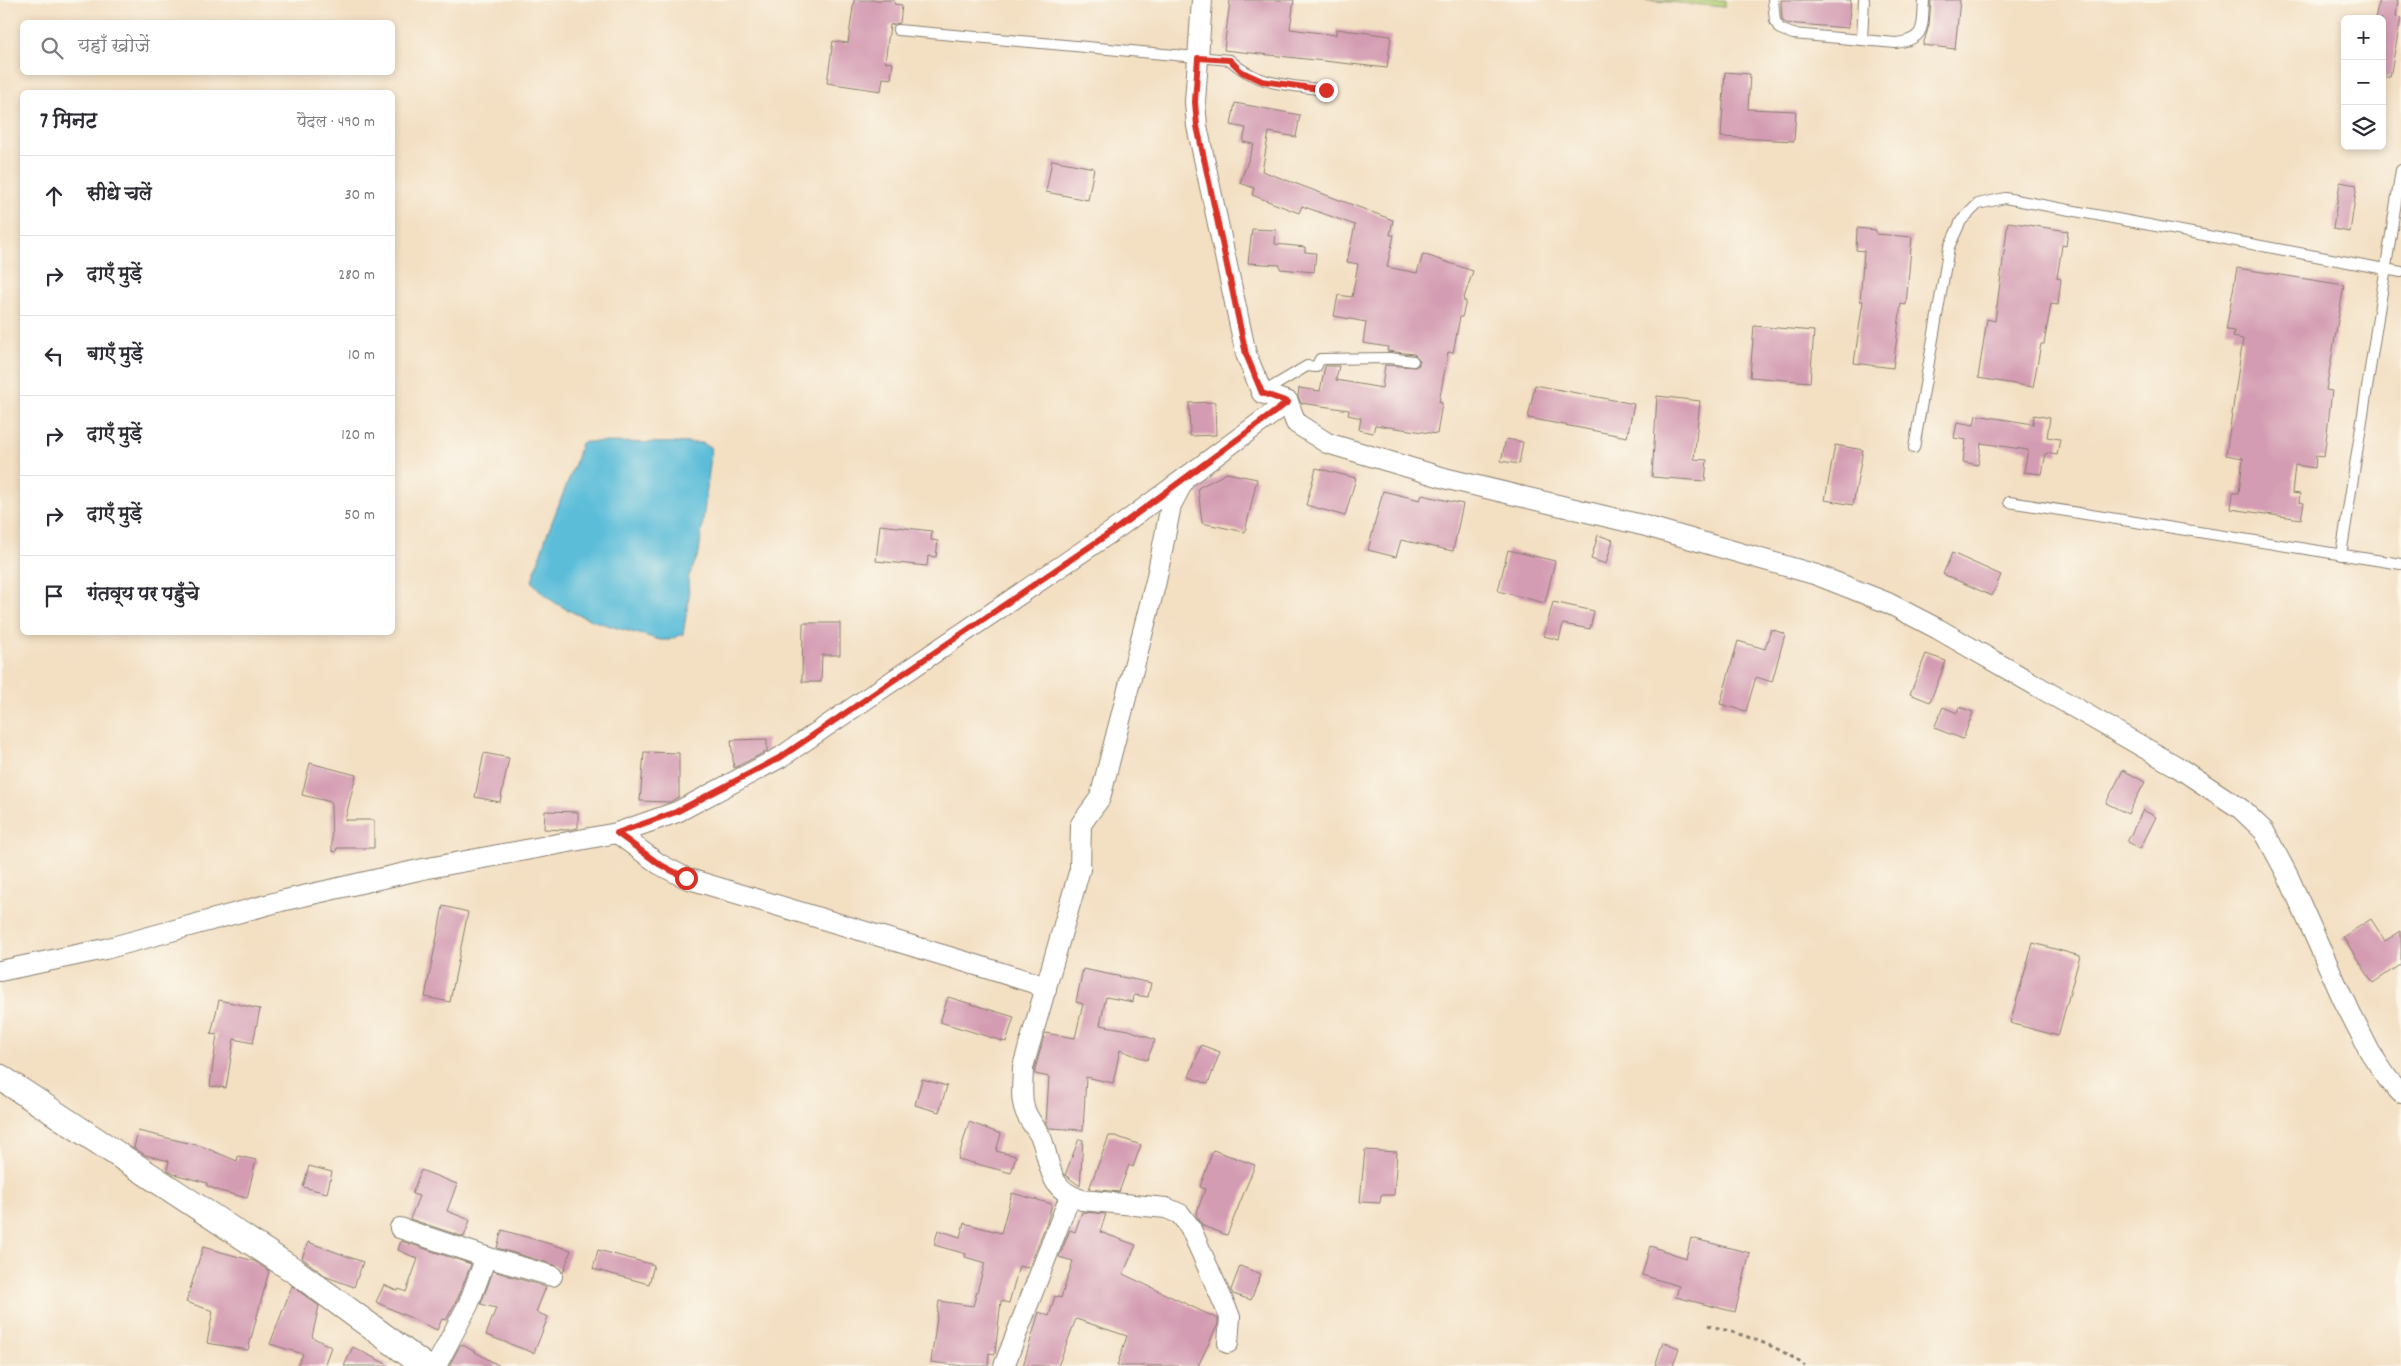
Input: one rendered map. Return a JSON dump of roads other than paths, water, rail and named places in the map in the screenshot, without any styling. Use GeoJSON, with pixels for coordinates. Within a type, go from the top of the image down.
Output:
{"type":"FeatureCollection","features":[{"type":"Feature","properties":{"kind":"street"},"geometry":{"type":"LineString","coordinates":[[1202,0],[1195,102],[1197,126],[1246,354],[1262,393],[1288,402]]}},
{"type":"Feature","properties":{"kind":"street"},"geometry":{"type":"LineString","coordinates":[[0,971],[105,949],[281,901],[424,869],[617,833],[676,812],[781,757],[1112,531],[1288,402]]}},
{"type":"Feature","properties":{"kind":"street"},"geometry":{"type":"LineString","coordinates":[[1288,402],[1296,423],[1327,443],[1448,478],[1642,524],[1817,575],[1888,603],[1938,629],[2176,766],[2241,809],[2264,832],[2288,876],[2343,999],[2365,1043],[2388,1079],[2401,1093]]}},
{"type":"Feature","properties":{"kind":"street"},"geometry":{"type":"LineString","coordinates":[[1185,478],[1171,506],[1156,581],[1100,798],[1081,824],[1080,869],[1023,1067],[1022,1099],[1025,1111],[1041,1138],[1054,1181],[1070,1196],[1082,1200],[1166,1208],[1180,1214],[1190,1227],[1230,1317],[1228,1343]]}},
{"type":"Feature","properties":{"kind":"street"},"geometry":{"type":"LineString","coordinates":[[617,833],[659,864],[686,878],[1034,983],[1046,990]]}},
{"type":"Feature","properties":{"kind":"street"},"geometry":{"type":"LineString","coordinates":[[0,1077],[40,1106],[295,1272],[425,1366]]}},
{"type":"Feature","properties":{"kind":"street"},"geometry":{"type":"LineString","coordinates":[[1004,1366],[1070,1196]]}},
{"type":"Feature","properties":{"kind":"street"},"geometry":{"type":"LineString","coordinates":[[400,1228],[486,1257],[552,1276]]}},
{"type":"Feature","properties":{"kind":"street"},"geometry":{"type":"LineString","coordinates":[[436,1366],[469,1303],[486,1257]]}},
{"type":"Feature","properties":{"kind":"lane"},"geometry":{"type":"LineString","coordinates":[[1773,0],[1775,21],[1780,29],[1793,34],[1896,43],[1910,41],[1920,35],[1924,0]]}},
{"type":"Feature","properties":{"kind":"lane"},"geometry":{"type":"LineString","coordinates":[[1862,40],[1864,0]]}},
{"type":"Feature","properties":{"kind":"lane"},"geometry":{"type":"LineString","coordinates":[[898,30],[1230,60],[1242,72],[1262,81],[1326,90]]}},
{"type":"Feature","properties":{"kind":"lane"},"geometry":{"type":"LineString","coordinates":[[2341,555],[2401,170]]}},
{"type":"Feature","properties":{"kind":"lane"},"geometry":{"type":"LineString","coordinates":[[1914,448],[1949,247],[1961,221],[1978,204],[2005,198],[2401,272]]}},
{"type":"Feature","properties":{"kind":"lane"},"geometry":{"type":"LineString","coordinates":[[1262,393],[1307,366],[1316,367],[1320,359],[1389,358],[1413,361]]}},
{"type":"Feature","properties":{"kind":"lane"},"geometry":{"type":"LineString","coordinates":[[2008,502],[2401,564]]}},
{"type":"Feature","properties":{"kind":"water"},"geometry":{"type":"Polygon","coordinates":[[[581,443],[702,443],[710,447],[711,455],[699,553],[688,578],[689,597],[683,634],[669,640],[660,640],[590,620],[557,604],[543,594],[532,581],[546,537],[576,461],[581,443]]]}}]}
